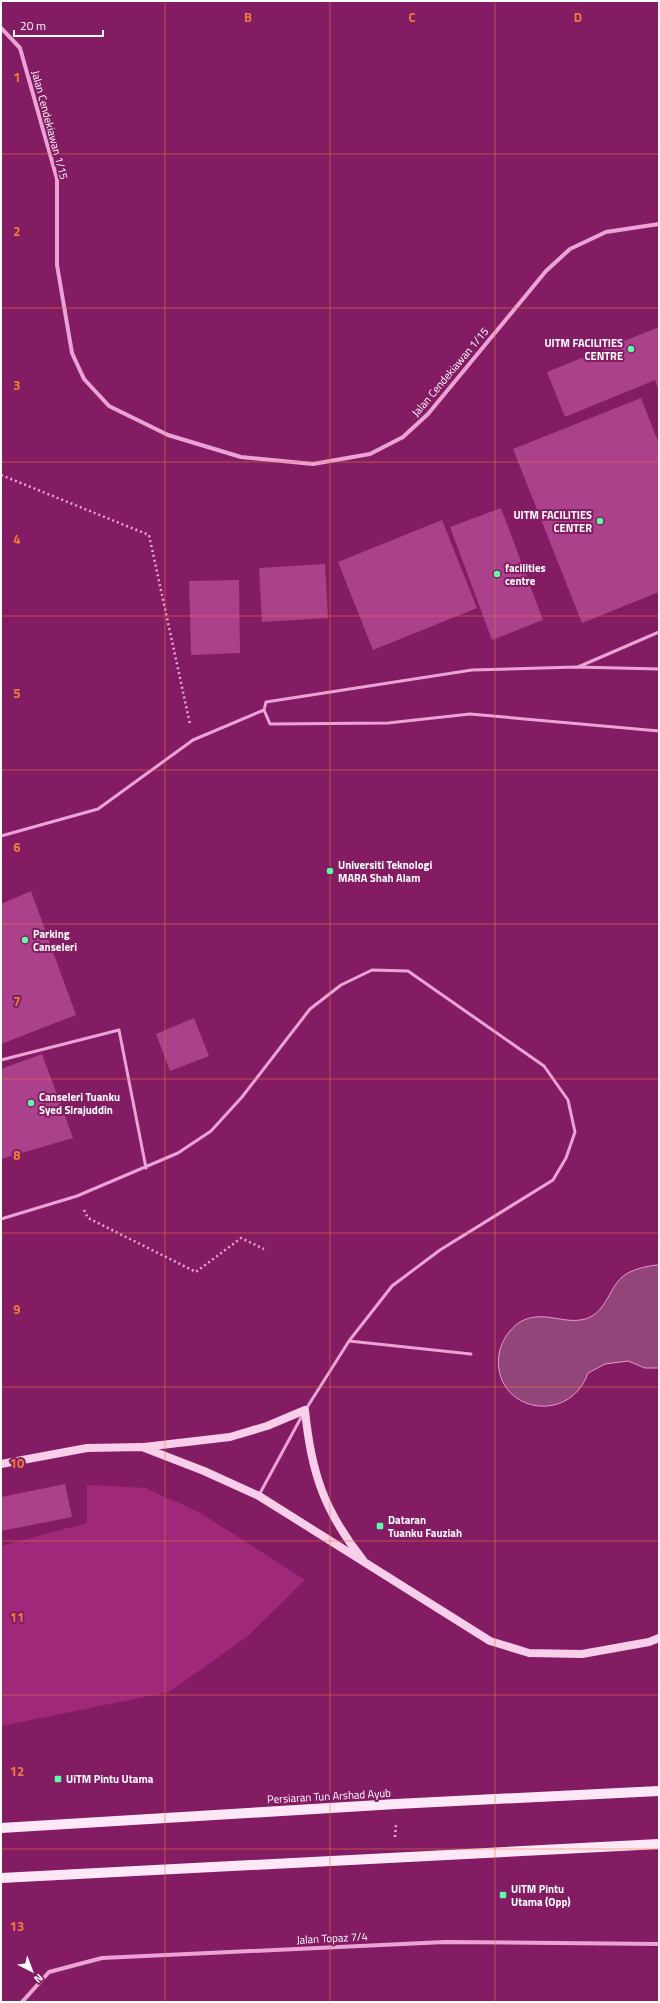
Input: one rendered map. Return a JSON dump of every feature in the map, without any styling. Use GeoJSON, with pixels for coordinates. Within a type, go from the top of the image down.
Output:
{"type":"FeatureCollection","features":[{"type":"Feature","properties":{"kind":"main road","name":"Persiaran Tun Arshad Ayub"},"geometry":{"type":"LineString","coordinates":[[1,1828],[396,1804],[659,1791]]}},
{"type":"Feature","properties":{"kind":"main road"},"geometry":{"type":"LineString","coordinates":[[1,1878],[659,1844]]}},
{"type":"Feature","properties":{"kind":"street","name":"Jalan Cendekiawan 1/15"},"geometry":{"type":"LineString","coordinates":[[1,28],[20,48],[56,179],[57,265],[72,353],[84,379],[109,406],[168,435],[240,457],[313,464],[370,454],[396,441],[403,437],[428,414],[546,271],[570,248],[606,232],[659,224]]}},
{"type":"Feature","properties":{"kind":"street"},"geometry":{"type":"LineString","coordinates":[[1,1464],[87,1448],[142,1447],[230,1438],[268,1426],[305,1410],[308,1444],[316,1478],[326,1503],[346,1539],[367,1565]]}},
{"type":"Feature","properties":{"kind":"street"},"geometry":{"type":"LineString","coordinates":[[142,1447],[204,1471],[259,1496],[490,1641],[529,1653],[582,1654],[649,1642],[659,1638]]}},
{"type":"Feature","properties":{"kind":"street","name":"Jalan Topaz 7/4"},"geometry":{"type":"LineString","coordinates":[[22,2002],[49,1972],[102,1958],[445,1942],[659,1944]]}},
{"type":"Feature","properties":{"kind":"lane"},"geometry":{"type":"LineString","coordinates":[[576,667],[659,632]]}},
{"type":"Feature","properties":{"kind":"lane"},"geometry":{"type":"LineString","coordinates":[[659,669],[576,667],[472,670],[266,702],[264,710],[270,724],[388,723],[470,714],[659,731]]}},
{"type":"Feature","properties":{"kind":"lane"},"geometry":{"type":"LineString","coordinates":[[1,836],[98,809],[193,740],[264,710]]}},
{"type":"Feature","properties":{"kind":"lane"},"geometry":{"type":"LineString","coordinates":[[1,1219],[77,1196],[146,1168],[178,1153],[211,1131],[242,1097],[310,1009],[341,985],[372,970],[408,971],[544,1066],[568,1100],[575,1132],[566,1158],[553,1180],[440,1250],[392,1286],[349,1341],[305,1410],[259,1496]]}},
{"type":"Feature","properties":{"kind":"lane"},"geometry":{"type":"LineString","coordinates":[[1,1060],[119,1030],[146,1168]]}},
{"type":"Feature","properties":{"kind":"lane"},"geometry":{"type":"LineString","coordinates":[[349,1341],[472,1354]]}},
{"type":"Feature","properties":{"kind":"path"},"geometry":{"type":"LineString","coordinates":[[1,475],[149,535],[193,740]]}},
{"type":"Feature","properties":{"kind":"path"},"geometry":{"type":"LineString","coordinates":[[77,1196],[88,1218],[196,1272],[241,1238],[264,1249]]}},
{"type":"Feature","properties":{"kind":"path"},"geometry":{"type":"LineString","coordinates":[[395,1857],[396,1804]]}},
{"type":"Feature","properties":{"kind":"shaded area"},"geometry":{"type":"Polygon","coordinates":[[[659,1265],[659,1368],[645,1368],[628,1361],[605,1364],[588,1373],[578,1390],[565,1401],[549,1406],[533,1405],[519,1399],[507,1389],[500,1373],[499,1354],[506,1336],[512,1328],[528,1318],[545,1317],[577,1320],[592,1316],[602,1307],[617,1282],[622,1277],[634,1270],[659,1265]]]}},
{"type":"Feature","properties":{"kind":"shaded area"},"geometry":{"type":"Polygon","coordinates":[[[87,1485],[145,1488],[199,1512],[305,1580],[248,1636],[169,1692],[1,1726],[1,1546],[87,1523],[87,1485]]]}},
{"type":"Feature","properties":{"kind":"building","name":"UITM FACILITIES CENTRE"},"geometry":{"type":"Polygon","coordinates":[[[659,327],[659,391],[655,380],[565,417],[547,372],[659,327]]]}},
{"type":"Feature","properties":{"kind":"building","name":"UITM FACILITIES CENTER"},"geometry":{"type":"Polygon","coordinates":[[[641,398],[659,444],[659,592],[582,623],[513,449],[641,398]]]}},
{"type":"Feature","properties":{"kind":"building","name":"facilities centre"},"geometry":{"type":"Polygon","coordinates":[[[501,508],[543,620],[492,640],[450,527],[501,508]]]}},
{"type":"Feature","properties":{"kind":"building"},"geometry":{"type":"Polygon","coordinates":[[[442,520],[477,608],[373,650],[338,562],[442,520]]]}},
{"type":"Feature","properties":{"kind":"building"},"geometry":{"type":"Polygon","coordinates":[[[325,564],[328,618],[262,622],[259,568],[325,564]]]}},
{"type":"Feature","properties":{"kind":"building"},"geometry":{"type":"Polygon","coordinates":[[[239,580],[240,653],[191,655],[189,581],[239,580]]]}},
{"type":"Feature","properties":{"kind":"building","name":"Parking Canseleri"},"geometry":{"type":"Polygon","coordinates":[[[31,891],[76,1015],[1,1044],[1,904],[31,891]]]}},
{"type":"Feature","properties":{"kind":"building"},"geometry":{"type":"Polygon","coordinates":[[[194,1018],[209,1056],[170,1071],[156,1034],[194,1018]]]}},
{"type":"Feature","properties":{"kind":"building","name":"Canseleri Tuanku Syed Sirajuddin"},"geometry":{"type":"Polygon","coordinates":[[[42,1054],[73,1138],[1,1159],[1,1069],[42,1054]]]}},
{"type":"Feature","properties":{"kind":"building"},"geometry":{"type":"Polygon","coordinates":[[[65,1484],[72,1517],[1,1531],[1,1497],[65,1484]]]}},
{"type":"Feature","properties":{"kind":"place","name":"UITM FACILITIES CENTRE"},"geometry":{"type":"Point","coordinates":[631,349]}},
{"type":"Feature","properties":{"kind":"place","name":"UITM FACILITIES CENTER"},"geometry":{"type":"Point","coordinates":[600,521]}},
{"type":"Feature","properties":{"kind":"place","name":"facilities centre"},"geometry":{"type":"Point","coordinates":[497,574]}},
{"type":"Feature","properties":{"kind":"place","name":"Universiti Teknologi MARA Shah Alam"},"geometry":{"type":"Point","coordinates":[330,871]}},
{"type":"Feature","properties":{"kind":"place","name":"Parking Canseleri"},"geometry":{"type":"Point","coordinates":[25,940]}},
{"type":"Feature","properties":{"kind":"place","name":"Canseleri Tuanku Syed Sirajuddin"},"geometry":{"type":"Point","coordinates":[31,1103]}},
{"type":"Feature","properties":{"kind":"place","name":"Dataran Tuanku Fauziah"},"geometry":{"type":"Point","coordinates":[380,1526]}},
{"type":"Feature","properties":{"kind":"place","name":"UiTM Pintu Utama"},"geometry":{"type":"Point","coordinates":[58,1779]}},
{"type":"Feature","properties":{"kind":"place","name":"UiTM Pintu Utama (Opp)"},"geometry":{"type":"Point","coordinates":[503,1895]}}]}
